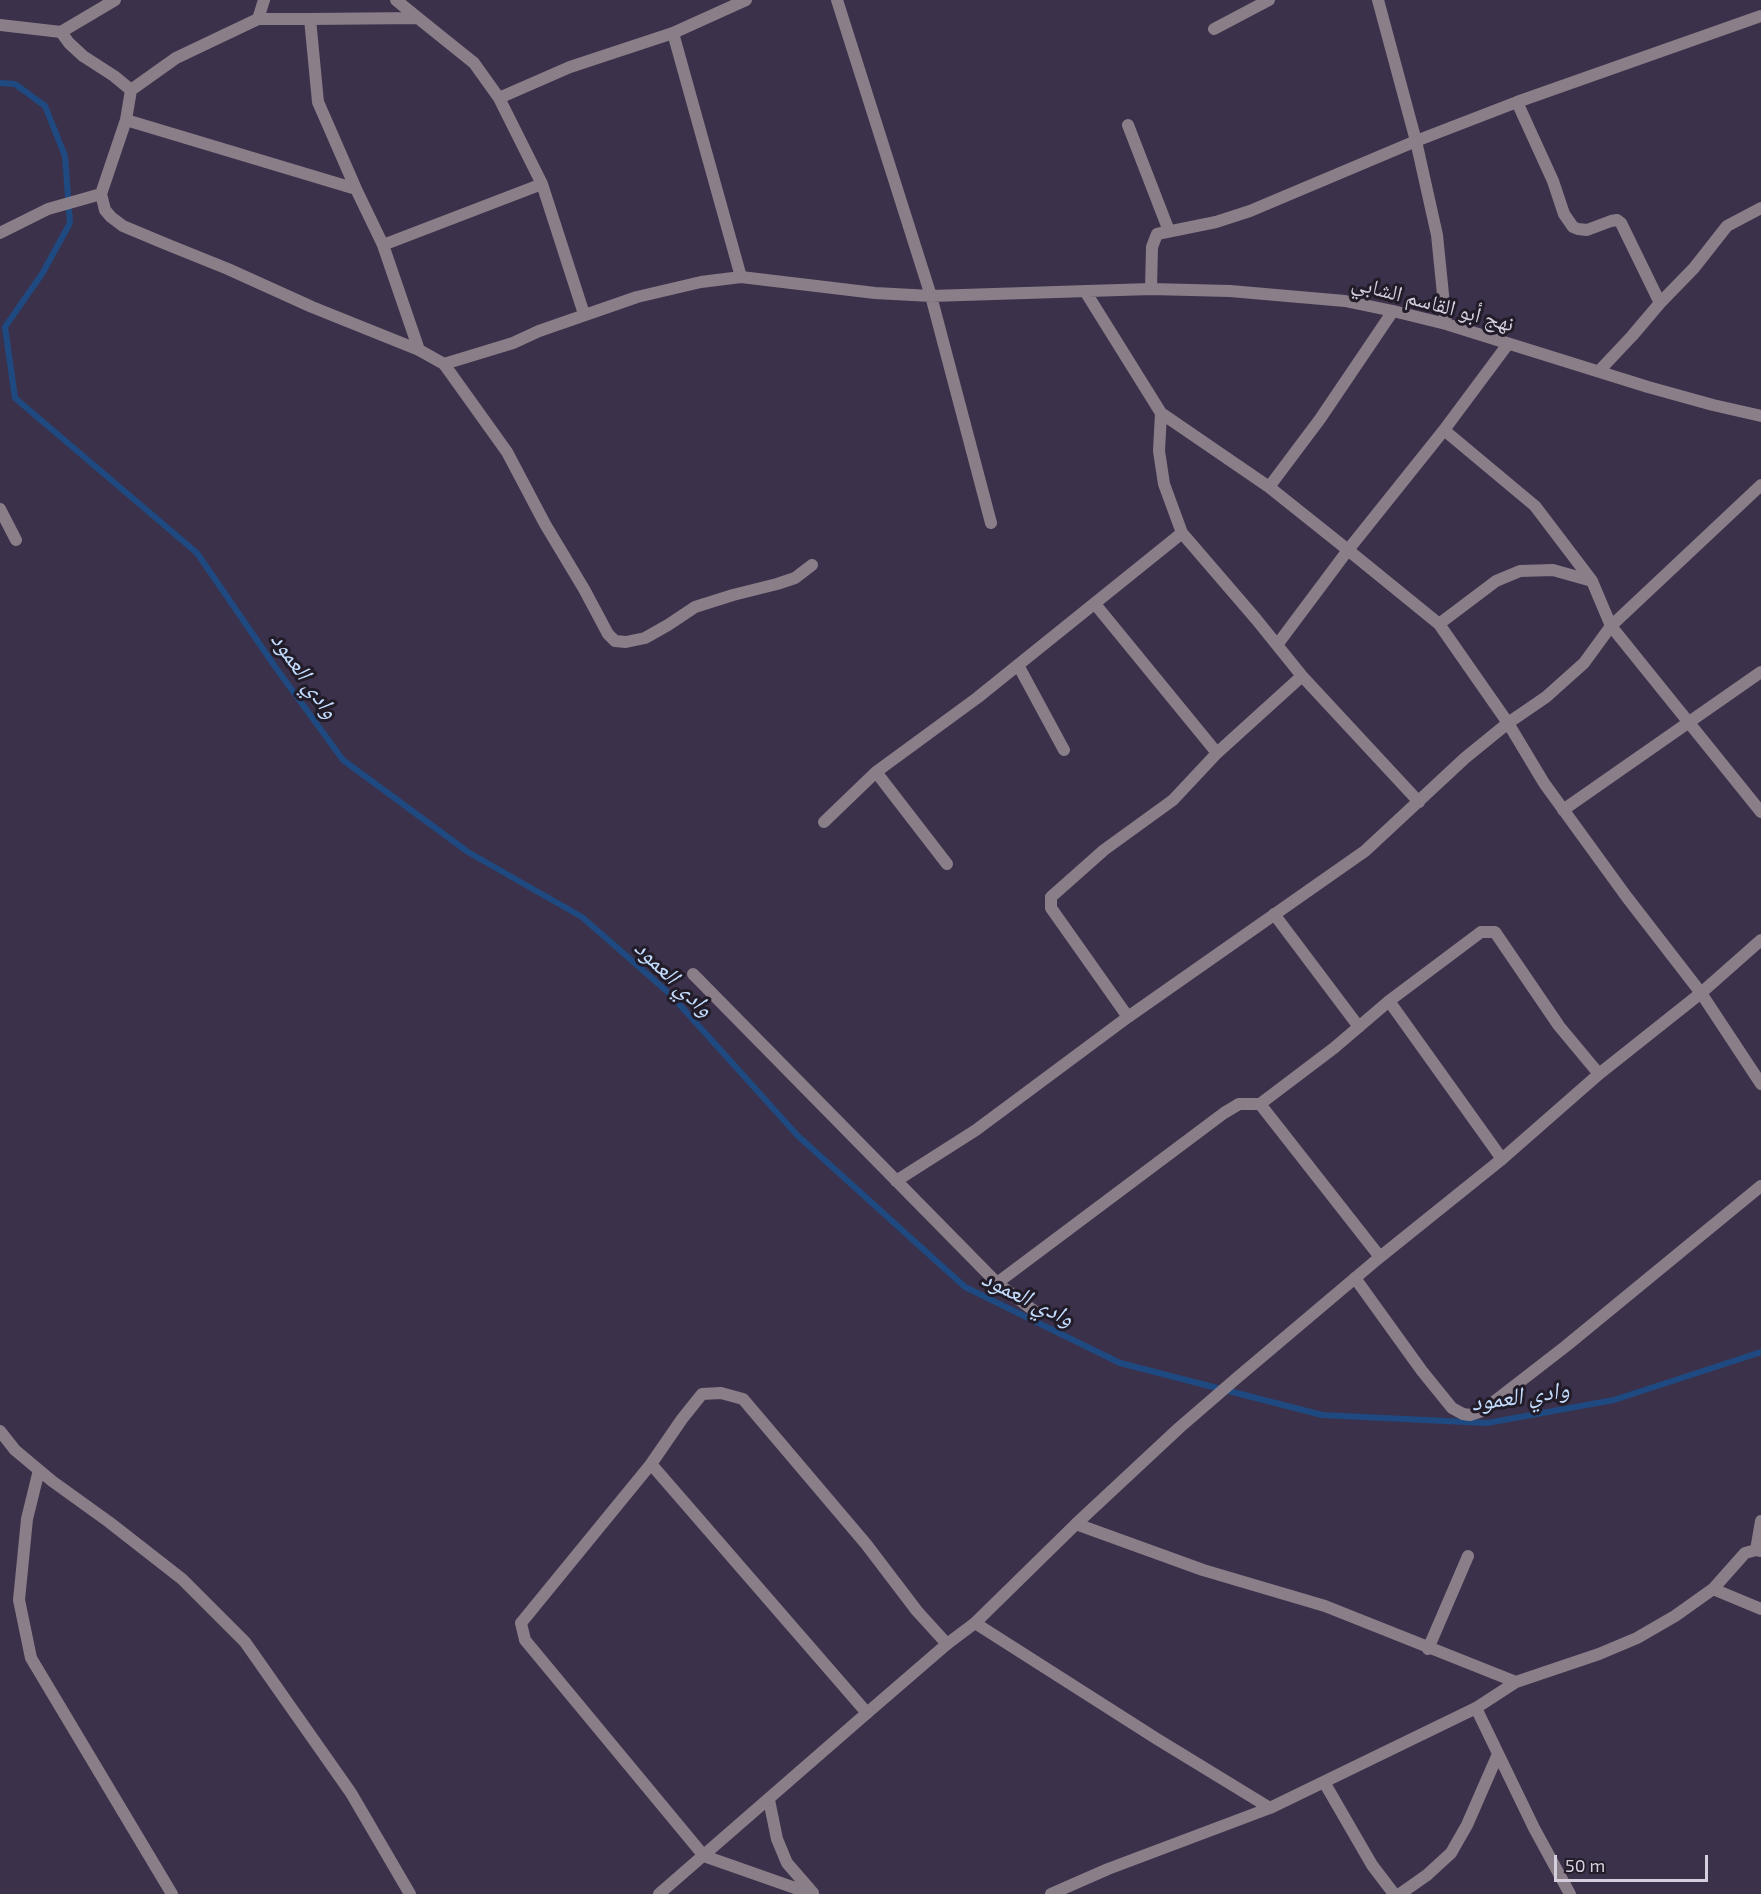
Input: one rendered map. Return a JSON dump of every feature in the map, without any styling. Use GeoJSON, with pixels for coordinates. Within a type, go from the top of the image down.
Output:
{"type":"FeatureCollection","features":[{"type":"Feature","properties":{"kind":"street"},"geometry":{"type":"LineString","coordinates":[[0,25],[61,32],[115,0]]}},
{"type":"Feature","properties":{"kind":"street"},"geometry":{"type":"LineString","coordinates":[[258,20],[264,0]]}},
{"type":"Feature","properties":{"kind":"street"},"geometry":{"type":"LineString","coordinates":[[396,0],[474,63],[499,98],[542,183],[584,314]]}},
{"type":"Feature","properties":{"kind":"street"},"geometry":{"type":"LineString","coordinates":[[499,98],[570,67],[673,33],[746,0]]}},
{"type":"Feature","properties":{"kind":"street"},"geometry":{"type":"LineString","coordinates":[[837,0],[931,296],[991,523]]}},
{"type":"Feature","properties":{"kind":"street"},"geometry":{"type":"LineString","coordinates":[[1214,29],[1269,0]]}},
{"type":"Feature","properties":{"kind":"street"},"geometry":{"type":"LineString","coordinates":[[1378,0],[1416,141],[1437,235],[1446,324]]}},
{"type":"Feature","properties":{"kind":"street"},"geometry":{"type":"LineString","coordinates":[[1152,289],[1152,247],[1157,234],[1216,222],[1250,211],[1416,141],[1517,102],[1761,16]]}},
{"type":"Feature","properties":{"kind":"street"},"geometry":{"type":"LineString","coordinates":[[418,18],[258,20],[176,58],[131,90],[126,120],[101,194],[105,210],[123,226],[419,350],[444,364],[507,452],[545,524],[608,634],[615,641],[626,642],[645,638],[695,608],[795,578],[812,565]]}},
{"type":"Feature","properties":{"kind":"street"},"geometry":{"type":"LineString","coordinates":[[310,19],[318,102],[383,246],[419,350]]}},
{"type":"Feature","properties":{"kind":"street"},"geometry":{"type":"LineString","coordinates":[[61,32],[77,51],[131,90]]}},
{"type":"Feature","properties":{"kind":"street"},"geometry":{"type":"LineString","coordinates":[[673,33],[741,276]]}},
{"type":"Feature","properties":{"kind":"street"},"geometry":{"type":"LineString","coordinates":[[1517,102],[1553,181],[1564,214],[1574,227],[1587,230],[1611,220],[1621,223],[1660,303]]}},
{"type":"Feature","properties":{"kind":"street"},"geometry":{"type":"LineString","coordinates":[[126,120],[356,189]]}},
{"type":"Feature","properties":{"kind":"street"},"geometry":{"type":"LineString","coordinates":[[1128,125],[1169,231]]}},
{"type":"Feature","properties":{"kind":"street"},"geometry":{"type":"LineString","coordinates":[[383,246],[542,183]]}},
{"type":"Feature","properties":{"kind":"street"},"geometry":{"type":"LineString","coordinates":[[0,233],[48,209],[101,194]]}},
{"type":"Feature","properties":{"kind":"street"},"geometry":{"type":"LineString","coordinates":[[1599,371],[1694,268],[1727,226],[1761,208]]}},
{"type":"Feature","properties":{"kind":"street","name":"نهج أبو القاسم الشابي"},"geometry":{"type":"LineString","coordinates":[[444,364],[513,343],[584,314],[637,297],[701,282],[741,276],[874,293],[931,296],[1152,289],[1297,296],[1345,301],[1393,311],[1446,324],[1713,405],[1761,416]]}},
{"type":"Feature","properties":{"kind":"street"},"geometry":{"type":"LineString","coordinates":[[1084,291],[1161,413],[1269,487],[1439,624],[1508,723],[1544,783],[1701,993],[1761,1084]]}},
{"type":"Feature","properties":{"kind":"street"},"geometry":{"type":"LineString","coordinates":[[1269,487],[1320,419],[1393,311]]}},
{"type":"Feature","properties":{"kind":"street"},"geometry":{"type":"LineString","coordinates":[[1277,645],[1508,344]]}},
{"type":"Feature","properties":{"kind":"street"},"geometry":{"type":"LineString","coordinates":[[1161,413],[1159,451],[1164,484],[1182,533],[1302,676],[1419,802]]}},
{"type":"Feature","properties":{"kind":"street"},"geometry":{"type":"LineString","coordinates":[[1444,430],[1535,506],[1592,581],[1611,626],[1761,813]]}},
{"type":"Feature","properties":{"kind":"street"},"geometry":{"type":"LineString","coordinates":[[896,1181],[976,1130],[1128,1017],[1365,851],[1464,758],[1508,723],[1546,697],[1584,663],[1611,626],[1761,485]]}},
{"type":"Feature","properties":{"kind":"street"},"geometry":{"type":"LineString","coordinates":[[0,508],[16,540]]}},
{"type":"Feature","properties":{"kind":"street"},"geometry":{"type":"LineString","coordinates":[[824,822],[876,772],[977,698],[1182,533]]}},
{"type":"Feature","properties":{"kind":"street"},"geometry":{"type":"LineString","coordinates":[[1439,624],[1496,581],[1520,571],[1554,570],[1592,581]]}},
{"type":"Feature","properties":{"kind":"street"},"geometry":{"type":"LineString","coordinates":[[1095,604],[1217,753]]}},
{"type":"Feature","properties":{"kind":"street"},"geometry":{"type":"LineString","coordinates":[[1018,665],[1064,750]]}},
{"type":"Feature","properties":{"kind":"street"},"geometry":{"type":"LineString","coordinates":[[1563,810],[1761,672]]}},
{"type":"Feature","properties":{"kind":"street"},"geometry":{"type":"LineString","coordinates":[[1128,1017],[1051,908],[1052,897],[1104,850],[1173,800],[1217,753],[1302,676]]}},
{"type":"Feature","properties":{"kind":"street"},"geometry":{"type":"LineString","coordinates":[[876,772],[947,864]]}},
{"type":"Feature","properties":{"kind":"street"},"geometry":{"type":"LineString","coordinates":[[1274,914],[1359,1027]]}},
{"type":"Feature","properties":{"kind":"street"},"geometry":{"type":"LineString","coordinates":[[997,1283],[1224,1113],[1239,1104],[1260,1104],[1389,1001],[1482,932],[1496,932],[1559,1026],[1599,1074]]}},
{"type":"Feature","properties":{"kind":"street"},"geometry":{"type":"LineString","coordinates":[[659,1894],[947,1644],[975,1623],[1179,1428],[1380,1257],[1502,1159],[1599,1074],[1701,993],[1761,940]]}},
{"type":"Feature","properties":{"kind":"street"},"geometry":{"type":"LineString","coordinates":[[693,974],[997,1283],[1037,1313]]}},
{"type":"Feature","properties":{"kind":"street"},"geometry":{"type":"LineString","coordinates":[[1389,1001],[1502,1159]]}},
{"type":"Feature","properties":{"kind":"street"},"geometry":{"type":"LineString","coordinates":[[1260,1104],[1380,1257]]}},
{"type":"Feature","properties":{"kind":"street"},"geometry":{"type":"LineString","coordinates":[[1355,1278],[1422,1371],[1452,1408],[1470,1415],[1482,1411],[1566,1346],[1761,1186]]}},
{"type":"Feature","properties":{"kind":"street"},"geometry":{"type":"LineString","coordinates":[[813,1894],[704,1856],[525,1640],[521,1623],[651,1464],[702,1394],[721,1393],[743,1399],[866,1544],[917,1611],[947,1644]]}},
{"type":"Feature","properties":{"kind":"street"},"geometry":{"type":"LineString","coordinates":[[0,1431],[15,1450],[39,1470],[182,1580],[245,1641],[351,1792],[410,1894]]}},
{"type":"Feature","properties":{"kind":"street"},"geometry":{"type":"LineString","coordinates":[[651,1464],[867,1713]]}},
{"type":"Feature","properties":{"kind":"street"},"geometry":{"type":"LineString","coordinates":[[39,1470],[27,1519],[20,1600],[31,1658],[172,1894]]}},
{"type":"Feature","properties":{"kind":"street"},"geometry":{"type":"LineString","coordinates":[[1051,1894],[1108,1869],[1270,1808],[1476,1708],[1516,1682],[1599,1654],[1637,1638],[1675,1616],[1713,1589],[1745,1553],[1758,1550],[1761,1521]]}},
{"type":"Feature","properties":{"kind":"street"},"geometry":{"type":"LineString","coordinates":[[1076,1524],[1203,1570],[1325,1606],[1516,1682]]}},
{"type":"Feature","properties":{"kind":"street"},"geometry":{"type":"LineString","coordinates":[[1428,1648],[1468,1556]]}},
{"type":"Feature","properties":{"kind":"street"},"geometry":{"type":"LineString","coordinates":[[1713,1589],[1761,1609]]}},
{"type":"Feature","properties":{"kind":"street"},"geometry":{"type":"LineString","coordinates":[[975,1623],[1147,1733],[1270,1808]]}},
{"type":"Feature","properties":{"kind":"street"},"geometry":{"type":"LineString","coordinates":[[1476,1708],[1534,1828],[1570,1894]]}},
{"type":"Feature","properties":{"kind":"street"},"geometry":{"type":"LineString","coordinates":[[1400,1894],[1427,1875],[1451,1853],[1467,1825],[1498,1754]]}},
{"type":"Feature","properties":{"kind":"street"},"geometry":{"type":"LineString","coordinates":[[1324,1782],[1372,1865],[1394,1894]]}},
{"type":"Feature","properties":{"kind":"street"},"geometry":{"type":"LineString","coordinates":[[769,1800],[777,1839],[787,1863],[813,1894]]}},
{"type":"Feature","properties":{"kind":"waterway","name":"وادي العمود"},"geometry":{"type":"LineString","coordinates":[[0,83],[15,84],[45,106],[65,156],[70,223],[42,274],[5,327],[15,398],[197,553],[343,760],[468,852],[582,917],[670,994],[798,1136],[965,1287],[1120,1363],[1322,1415],[1487,1423],[1614,1400],[1761,1352]]}}]}
